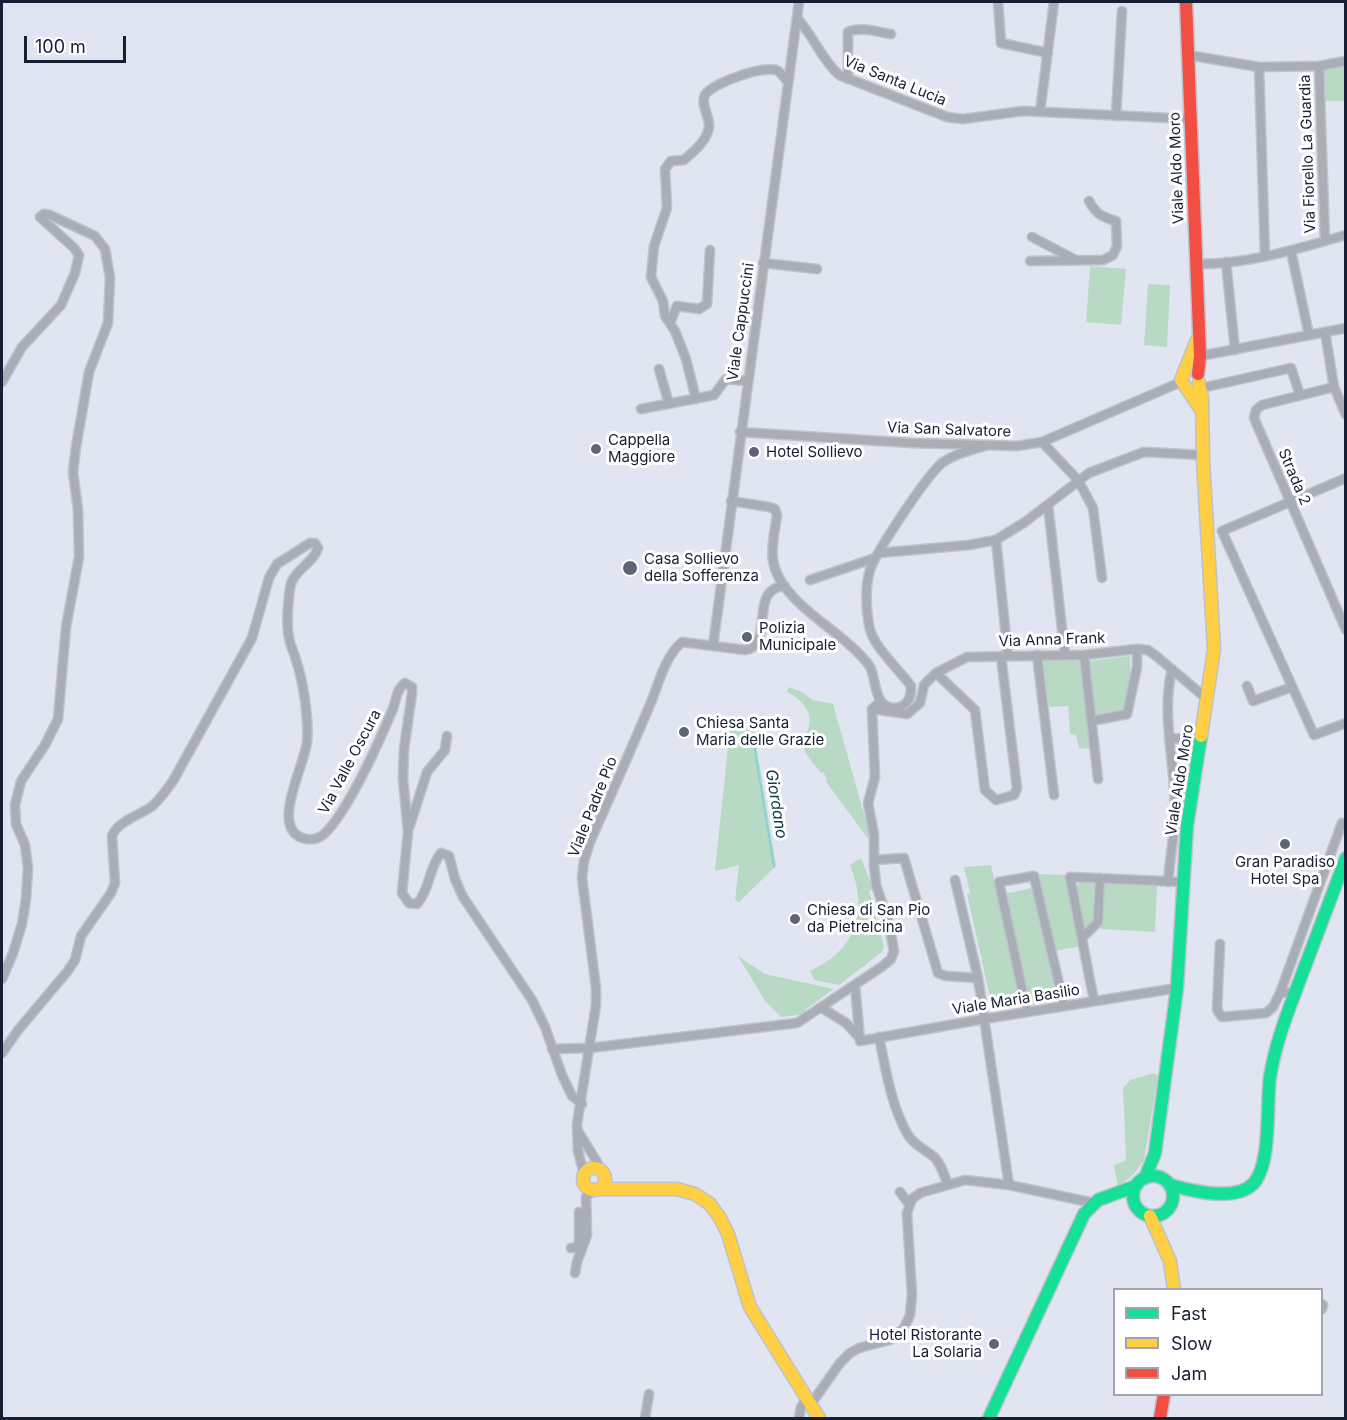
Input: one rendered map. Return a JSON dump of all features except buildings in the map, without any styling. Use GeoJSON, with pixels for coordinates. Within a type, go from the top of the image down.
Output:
{"type":"FeatureCollection","features":[{"type":"Feature","properties":{"kind":"main road","name":"Viale Aldo Moro"},"geometry":{"type":"LineString","coordinates":[[1186,2],[1200,356],[1191,381]]}},
{"type":"Feature","properties":{"kind":"main road","name":"Viale Aldo Moro"},"geometry":{"type":"LineString","coordinates":[[1141,1182],[1155,1153],[1177,988],[1187,823],[1214,649],[1202,411],[1191,381],[1199,334]]}},
{"type":"Feature","properties":{"kind":"main road"},"geometry":{"type":"LineString","coordinates":[[1208,534],[1222,531]]}},
{"type":"Feature","properties":{"kind":"main road"},"geometry":{"type":"LineString","coordinates":[[989,1419],[1082,1218],[1094,1203],[1150,1177],[1198,1193],[1239,1191],[1248,1188],[1260,1176],[1265,1157],[1271,1068],[1295,992],[1346,858]]}},
{"type":"Feature","properties":{"kind":"main road","name":"Viale Aldo Moro"},"geometry":{"type":"LineString","coordinates":[[1155,1153],[1166,1182]]}},
{"type":"Feature","properties":{"kind":"main road"},"geometry":{"type":"LineString","coordinates":[[631,1189],[615,1183],[602,1172],[592,1168],[584,1174],[584,1184],[595,1190],[678,1189],[699,1195],[713,1206],[725,1226],[750,1307],[819,1419]]}},
{"type":"Feature","properties":{"kind":"main road"},"geometry":{"type":"LineString","coordinates":[[595,1190],[604,1183],[602,1172]]}},
{"type":"Feature","properties":{"kind":"main road"},"geometry":{"type":"LineString","coordinates":[[1136,1206],[1134,1192],[1141,1182]]}},
{"type":"Feature","properties":{"kind":"main road"},"geometry":{"type":"LineString","coordinates":[[1166,1182],[1173,1195],[1163,1227],[1164,1243],[1174,1288]]}},
{"type":"Feature","properties":{"kind":"main road"},"geometry":{"type":"LineString","coordinates":[[1111,1197],[1136,1206],[1144,1214],[1156,1216],[1170,1206],[1198,1193]]}},
{"type":"Feature","properties":{"kind":"main road"},"geometry":{"type":"LineString","coordinates":[[1150,1216],[1164,1243]]}},
{"type":"Feature","properties":{"kind":"main road"},"geometry":{"type":"LineString","coordinates":[[1160,1419],[1164,1396]]}},
{"type":"Feature","properties":{"kind":"street","name":"Viale Cappuccini"},"geometry":{"type":"LineString","coordinates":[[712,646],[799,2]]}},
{"type":"Feature","properties":{"kind":"street"},"geometry":{"type":"LineString","coordinates":[[998,2],[1001,43],[1048,53]]}},
{"type":"Feature","properties":{"kind":"street"},"geometry":{"type":"LineString","coordinates":[[1040,112],[1054,2]]}},
{"type":"Feature","properties":{"kind":"street"},"geometry":{"type":"LineString","coordinates":[[1116,116],[1122,11]]}},
{"type":"Feature","properties":{"kind":"street","name":"Via Santa Lucia"},"geometry":{"type":"LineString","coordinates":[[796,18],[808,30],[831,68],[839,75],[948,117],[963,119],[1023,111],[1190,119]]}},
{"type":"Feature","properties":{"kind":"street"},"geometry":{"type":"LineString","coordinates":[[848,79],[848,32],[865,30],[891,34]]}},
{"type":"Feature","properties":{"kind":"street"},"geometry":{"type":"LineString","coordinates":[[1188,55],[1259,67],[1319,66],[1346,61]]}},
{"type":"Feature","properties":{"kind":"street","name":"Via Fiorello La Guardia"},"geometry":{"type":"LineString","coordinates":[[1319,66],[1325,241]]}},
{"type":"Feature","properties":{"kind":"street"},"geometry":{"type":"LineString","coordinates":[[1259,67],[1265,255]]}},
{"type":"Feature","properties":{"kind":"street"},"geometry":{"type":"LineString","coordinates":[[696,399],[686,359],[675,331],[665,316],[663,301],[651,277],[654,246],[668,201],[665,169],[670,161],[684,160],[701,143],[709,128],[703,101],[705,94],[715,87],[765,69],[778,71],[788,82]]}},
{"type":"Feature","properties":{"kind":"street"},"geometry":{"type":"LineString","coordinates":[[1030,261],[1103,260],[1113,255],[1117,246],[1116,221],[1100,216],[1089,201]]}},
{"type":"Feature","properties":{"kind":"street"},"geometry":{"type":"LineString","coordinates":[[2,382],[22,346],[62,305],[75,273],[79,255],[40,217],[44,214],[50,215],[95,236],[105,249],[110,279],[108,323],[89,372],[76,447],[73,472],[78,510],[79,557],[66,627],[58,719],[45,745],[21,781],[15,805],[16,824],[25,845],[28,868],[26,899],[22,924],[2,979]]}},
{"type":"Feature","properties":{"kind":"street"},"geometry":{"type":"LineString","coordinates":[[1195,264],[1226,262],[1265,255],[1346,236]]}},
{"type":"Feature","properties":{"kind":"street"},"geometry":{"type":"LineString","coordinates":[[1032,237],[1077,260]]}},
{"type":"Feature","properties":{"kind":"street"},"geometry":{"type":"LineString","coordinates":[[670,323],[677,306],[699,309],[707,304],[710,250]]}},
{"type":"Feature","properties":{"kind":"street"},"geometry":{"type":"LineString","coordinates":[[1291,250],[1311,334],[1329,354]]}},
{"type":"Feature","properties":{"kind":"street"},"geometry":{"type":"LineString","coordinates":[[1226,262],[1235,350]]}},
{"type":"Feature","properties":{"kind":"street"},"geometry":{"type":"LineString","coordinates":[[763,263],[817,269]]}},
{"type":"Feature","properties":{"kind":"street"},"geometry":{"type":"LineString","coordinates":[[1200,356],[1346,328]]}},
{"type":"Feature","properties":{"kind":"street"},"geometry":{"type":"LineString","coordinates":[[1325,332],[1334,387],[1344,410]]}},
{"type":"Feature","properties":{"kind":"street","name":"Via San Salvatore"},"geometry":{"type":"LineString","coordinates":[[740,432],[1017,446],[1042,442],[1191,381],[1206,387],[1291,368],[1300,395]]}},
{"type":"Feature","properties":{"kind":"street"},"geometry":{"type":"LineString","coordinates":[[659,369],[669,404]]}},
{"type":"Feature","properties":{"kind":"street"},"geometry":{"type":"LineString","coordinates":[[641,409],[714,395],[726,379],[747,381]]}},
{"type":"Feature","properties":{"kind":"street","name":"Strada 2"},"geometry":{"type":"LineString","coordinates":[[1334,387],[1262,405],[1256,410],[1254,418],[1346,630]]}},
{"type":"Feature","properties":{"kind":"street"},"geometry":{"type":"LineString","coordinates":[[1042,442],[1078,480],[1093,508],[1102,578]]}},
{"type":"Feature","properties":{"kind":"street"},"geometry":{"type":"LineString","coordinates":[[731,501],[775,509],[777,514],[773,560],[785,586],[810,613],[861,655],[872,670],[875,688],[881,701],[889,707],[899,707],[908,700],[911,689],[896,666],[877,645],[869,627],[867,587],[869,572],[921,489],[942,463],[969,450],[985,446]]}},
{"type":"Feature","properties":{"kind":"street"},"geometry":{"type":"LineString","coordinates":[[810,580],[878,556],[996,540],[1048,505],[1089,472],[1144,452],[1203,455]]}},
{"type":"Feature","properties":{"kind":"street"},"geometry":{"type":"LineString","coordinates":[[1346,478],[1222,531],[1314,735],[1346,723]]}},
{"type":"Feature","properties":{"kind":"street"},"geometry":{"type":"LineString","coordinates":[[1048,505],[1065,655]]}},
{"type":"Feature","properties":{"kind":"street"},"geometry":{"type":"LineString","coordinates":[[872,709],[907,714],[920,703],[924,685],[936,673],[975,710],[985,790],[988,795],[996,800],[1014,795],[1017,788],[1004,656],[996,540]]}},
{"type":"Feature","properties":{"kind":"street","name":"Via Valle Oscura"},"geometry":{"type":"LineString","coordinates":[[2,1053],[67,972],[75,960],[81,936],[111,893],[115,883],[112,836],[114,829],[159,800],[173,781],[252,638],[269,578],[277,564],[310,543],[317,545],[316,554],[292,579],[290,590],[288,628],[303,687],[307,741],[304,758],[292,793],[289,824],[296,835],[309,839],[317,839],[329,828],[344,808],[373,753],[400,688],[405,683],[412,687],[404,749],[403,778],[408,831],[402,893],[409,903],[417,904],[425,893],[437,858],[441,854],[449,856],[463,897],[532,999],[572,1096],[582,1104]]}},
{"type":"Feature","properties":{"kind":"street"},"geometry":{"type":"LineString","coordinates":[[712,646],[745,650],[755,647],[760,636],[768,594],[776,587],[785,586]]}},
{"type":"Feature","properties":{"kind":"street","name":"Viale Padre Pio"},"geometry":{"type":"LineString","coordinates":[[584,1174],[579,1155],[578,1131],[596,1005],[596,988],[582,878],[584,861],[670,655],[682,642],[712,646]]}},
{"type":"Feature","properties":{"kind":"street"},"geometry":{"type":"LineString","coordinates":[[1092,721],[1127,714],[1137,667],[1137,649],[1148,650],[1207,699]]}},
{"type":"Feature","properties":{"kind":"street","name":"Via Anna Frank"},"geometry":{"type":"LineString","coordinates":[[936,673],[967,657],[1084,655],[1137,649]]}},
{"type":"Feature","properties":{"kind":"street"},"geometry":{"type":"LineString","coordinates":[[1036,655],[1054,795]]}},
{"type":"Feature","properties":{"kind":"street"},"geometry":{"type":"LineString","coordinates":[[1084,655],[1098,778]]}},
{"type":"Feature","properties":{"kind":"street"},"geometry":{"type":"LineString","coordinates":[[1168,882],[1175,808],[1169,738],[1168,684],[1172,669]]}},
{"type":"Feature","properties":{"kind":"street"},"geometry":{"type":"LineString","coordinates":[[1247,686],[1253,701],[1292,687]]}},
{"type":"Feature","properties":{"kind":"street"},"geometry":{"type":"LineString","coordinates":[[872,709],[881,701]]}},
{"type":"Feature","properties":{"kind":"street"},"geometry":{"type":"LineString","coordinates":[[552,1049],[590,1048],[797,1023],[884,966],[891,959],[894,951],[888,920],[876,885],[874,835],[868,803],[875,777],[872,709]]}},
{"type":"Feature","properties":{"kind":"street"},"geometry":{"type":"LineString","coordinates":[[408,831],[427,772],[445,750],[447,736]]}},
{"type":"Feature","properties":{"kind":"street"},"geometry":{"type":"LineString","coordinates":[[1169,738],[1201,740]]}},
{"type":"Feature","properties":{"kind":"street"},"geometry":{"type":"LineString","coordinates":[[1220,944],[1217,1010],[1222,1017],[1266,1013],[1273,1007],[1280,993],[1342,823]]}},
{"type":"Feature","properties":{"kind":"street"},"geometry":{"type":"LineString","coordinates":[[874,860],[904,858],[938,973],[978,978]]}},
{"type":"Feature","properties":{"kind":"street"},"geometry":{"type":"LineString","coordinates":[[1027,1012],[999,882],[1034,876],[1064,1006]]}},
{"type":"Feature","properties":{"kind":"street"},"geometry":{"type":"LineString","coordinates":[[1095,1001],[1070,877],[1183,882]]}},
{"type":"Feature","properties":{"kind":"street"},"geometry":{"type":"LineString","coordinates":[[1083,937],[1098,922],[1100,878]]}},
{"type":"Feature","properties":{"kind":"street"},"geometry":{"type":"LineString","coordinates":[[955,880],[978,978],[1010,1185]]}},
{"type":"Feature","properties":{"kind":"street"},"geometry":{"type":"LineString","coordinates":[[855,985],[859,1039]]}},
{"type":"Feature","properties":{"kind":"street","name":"Viale Maria Basilio"},"geometry":{"type":"LineString","coordinates":[[859,1039],[1177,988]]}},
{"type":"Feature","properties":{"kind":"street"},"geometry":{"type":"LineString","coordinates":[[1280,993],[1295,992]]}},
{"type":"Feature","properties":{"kind":"street"},"geometry":{"type":"LineString","coordinates":[[822,1008],[846,1023],[859,1039]]}},
{"type":"Feature","properties":{"kind":"street"},"geometry":{"type":"LineString","coordinates":[[879,1037],[899,1118],[916,1146],[933,1156],[940,1165],[948,1185]]}},
{"type":"Feature","properties":{"kind":"street"},"geometry":{"type":"LineString","coordinates":[[578,1131],[602,1172]]}},
{"type":"Feature","properties":{"kind":"street"},"geometry":{"type":"LineString","coordinates":[[799,1419],[801,1407],[809,1401],[850,1353],[859,1348],[890,1340],[904,1328],[910,1315],[912,1295],[906,1217],[909,1204],[920,1193],[965,1180],[1010,1185],[1094,1203]]}},
{"type":"Feature","properties":{"kind":"street"},"geometry":{"type":"LineString","coordinates":[[576,1273],[577,1262],[587,1235],[586,1200],[595,1190]]}},
{"type":"Feature","properties":{"kind":"street"},"geometry":{"type":"LineString","coordinates":[[900,1192],[909,1204]]}},
{"type":"Feature","properties":{"kind":"street"},"geometry":{"type":"LineString","coordinates":[[571,1248],[579,1244],[579,1212]]}},
{"type":"Feature","properties":{"kind":"street"},"geometry":{"type":"LineString","coordinates":[[645,1419],[649,1394]]}},
{"type":"Feature","properties":{"kind":"green space"},"geometry":{"type":"Polygon","coordinates":[[[1339,64],[1340,67],[1345,67],[1345,101],[1324,101],[1324,69],[1339,64]]]}},
{"type":"Feature","properties":{"kind":"green space"},"geometry":{"type":"Polygon","coordinates":[[[1090,266],[1126,269],[1121,325],[1086,322],[1090,266]]]}},
{"type":"Feature","properties":{"kind":"green space"},"geometry":{"type":"Polygon","coordinates":[[[1148,284],[1170,285],[1167,347],[1144,345],[1148,284]]]}},
{"type":"Feature","properties":{"kind":"green space"},"geometry":{"type":"Polygon","coordinates":[[[1130,656],[1130,678],[1124,711],[1095,716],[1089,661],[1130,656]]]}},
{"type":"Feature","properties":{"kind":"green space"},"geometry":{"type":"Polygon","coordinates":[[[1043,661],[1081,661],[1091,749],[1079,748],[1076,735],[1070,734],[1068,706],[1049,707],[1043,661]]]}},
{"type":"Feature","properties":{"kind":"green space"},"geometry":{"type":"Polygon","coordinates":[[[788,687],[800,691],[813,700],[833,704],[870,835],[869,840],[827,783],[823,772],[821,773],[805,751],[803,742],[809,726],[809,715],[801,702],[787,692],[788,687]]]}},
{"type":"Feature","properties":{"kind":"green space"},"geometry":{"type":"Polygon","coordinates":[[[753,725],[776,866],[739,902],[735,900],[739,865],[715,871],[730,727],[752,729],[753,725]]]}},
{"type":"Feature","properties":{"kind":"green space"},"geometry":{"type":"Polygon","coordinates":[[[861,858],[873,889],[869,891],[884,946],[882,952],[839,985],[814,980],[810,971],[838,952],[848,941],[854,928],[858,914],[858,898],[856,882],[850,865],[861,858]]]}},
{"type":"Feature","properties":{"kind":"green space"},"geometry":{"type":"Polygon","coordinates":[[[991,865],[1020,999],[992,1006],[967,894],[970,893],[964,867],[991,865]]]}},
{"type":"Feature","properties":{"kind":"green space"},"geometry":{"type":"Polygon","coordinates":[[[1038,874],[1065,875],[1081,946],[1055,951],[1038,874]]]}},
{"type":"Feature","properties":{"kind":"green space"},"geometry":{"type":"Polygon","coordinates":[[[1080,882],[1092,882],[1097,887],[1096,920],[1085,930],[1075,888],[1080,882]]]}},
{"type":"Feature","properties":{"kind":"green space"},"geometry":{"type":"Polygon","coordinates":[[[1103,883],[1157,886],[1155,932],[1101,929],[1103,883]]]}},
{"type":"Feature","properties":{"kind":"green space"},"geometry":{"type":"Polygon","coordinates":[[[1032,888],[1057,1001],[1030,1005],[1005,894],[1032,888]]]}},
{"type":"Feature","properties":{"kind":"green space"},"geometry":{"type":"Polygon","coordinates":[[[738,956],[765,974],[834,989],[805,1010],[805,1014],[781,1017],[765,1001],[738,956]]]}},
{"type":"Feature","properties":{"kind":"green space"},"geometry":{"type":"Polygon","coordinates":[[[1154,1073],[1158,1077],[1144,1160],[1134,1174],[1118,1187],[1114,1165],[1126,1158],[1123,1088],[1130,1080],[1154,1073]]]}},
{"type":"Feature","properties":{"kind":"waterway","name":"Giordano"},"geometry":{"type":"LineString","coordinates":[[754,745],[774,867]]}},
{"type":"Feature","properties":{"kind":"traffic: fast"},"geometry":{"type":"LineString","coordinates":[[1145,1178],[1155,1153],[1177,988],[1187,826],[1201,736]]}},
{"type":"Feature","properties":{"kind":"traffic: fast"},"geometry":{"type":"LineString","coordinates":[[1170,1185],[1213,1194],[1236,1193],[1253,1184],[1259,1175],[1266,1148],[1270,1077],[1276,1049],[1346,858]]}},
{"type":"Feature","properties":{"kind":"traffic: fast"},"geometry":{"type":"LineString","coordinates":[[1153,1176],[1167,1182],[1173,1196],[1167,1210],[1153,1216],[1139,1210],[1133,1196],[1139,1182],[1153,1176]]}},
{"type":"Feature","properties":{"kind":"traffic: fast"},"geometry":{"type":"LineString","coordinates":[[989,1418],[1084,1214],[1098,1200],[1136,1186]]}},
{"type":"Feature","properties":{"kind":"traffic: slow"},"geometry":{"type":"LineString","coordinates":[[1197,340],[1181,380],[1200,408]]}},
{"type":"Feature","properties":{"kind":"traffic: slow"},"geometry":{"type":"LineString","coordinates":[[1199,383],[1202,398],[1203,460],[1214,649],[1201,736]]}},
{"type":"Feature","properties":{"kind":"traffic: slow"},"geometry":{"type":"LineString","coordinates":[[594,1168],[602,1171],[605,1179],[602,1187],[594,1190],[586,1187],[583,1179],[586,1171],[594,1168]]}},
{"type":"Feature","properties":{"kind":"traffic: slow"},"geometry":{"type":"LineString","coordinates":[[598,1189],[677,1189],[695,1194],[710,1204],[728,1234],[750,1307],[819,1418]]}},
{"type":"Feature","properties":{"kind":"traffic: slow"},"geometry":{"type":"LineString","coordinates":[[1150,1216],[1170,1261],[1174,1288]]}},
{"type":"Feature","properties":{"kind":"traffic: jam"},"geometry":{"type":"LineString","coordinates":[[1186,2],[1200,356],[1198,374]]}},
{"type":"Feature","properties":{"kind":"traffic: jam"},"geometry":{"type":"LineString","coordinates":[[1160,1418],[1164,1396]]}},
{"type":"Feature","properties":{"kind":"place","name":"Cappella Maggiore"},"geometry":{"type":"Point","coordinates":[596,449]}},
{"type":"Feature","properties":{"kind":"place","name":"Hotel Sollievo"},"geometry":{"type":"Point","coordinates":[754,452]}},
{"type":"Feature","properties":{"kind":"place","name":"Casa Sollievo della Sofferenza"},"geometry":{"type":"Point","coordinates":[630,568]}},
{"type":"Feature","properties":{"kind":"place","name":"Polizia Municipale"},"geometry":{"type":"Point","coordinates":[747,637]}},
{"type":"Feature","properties":{"kind":"place","name":"Chiesa Santa Maria delle Grazie"},"geometry":{"type":"Point","coordinates":[684,732]}},
{"type":"Feature","properties":{"kind":"place","name":"Gran Paradiso Hotel Spa"},"geometry":{"type":"Point","coordinates":[1285,844]}},
{"type":"Feature","properties":{"kind":"place","name":"Chiesa di San Pio da Pietrelcina"},"geometry":{"type":"Point","coordinates":[795,919]}},
{"type":"Feature","properties":{"kind":"place","name":"Hotel Ristorante La Solaria"},"geometry":{"type":"Point","coordinates":[994,1344]}}]}
